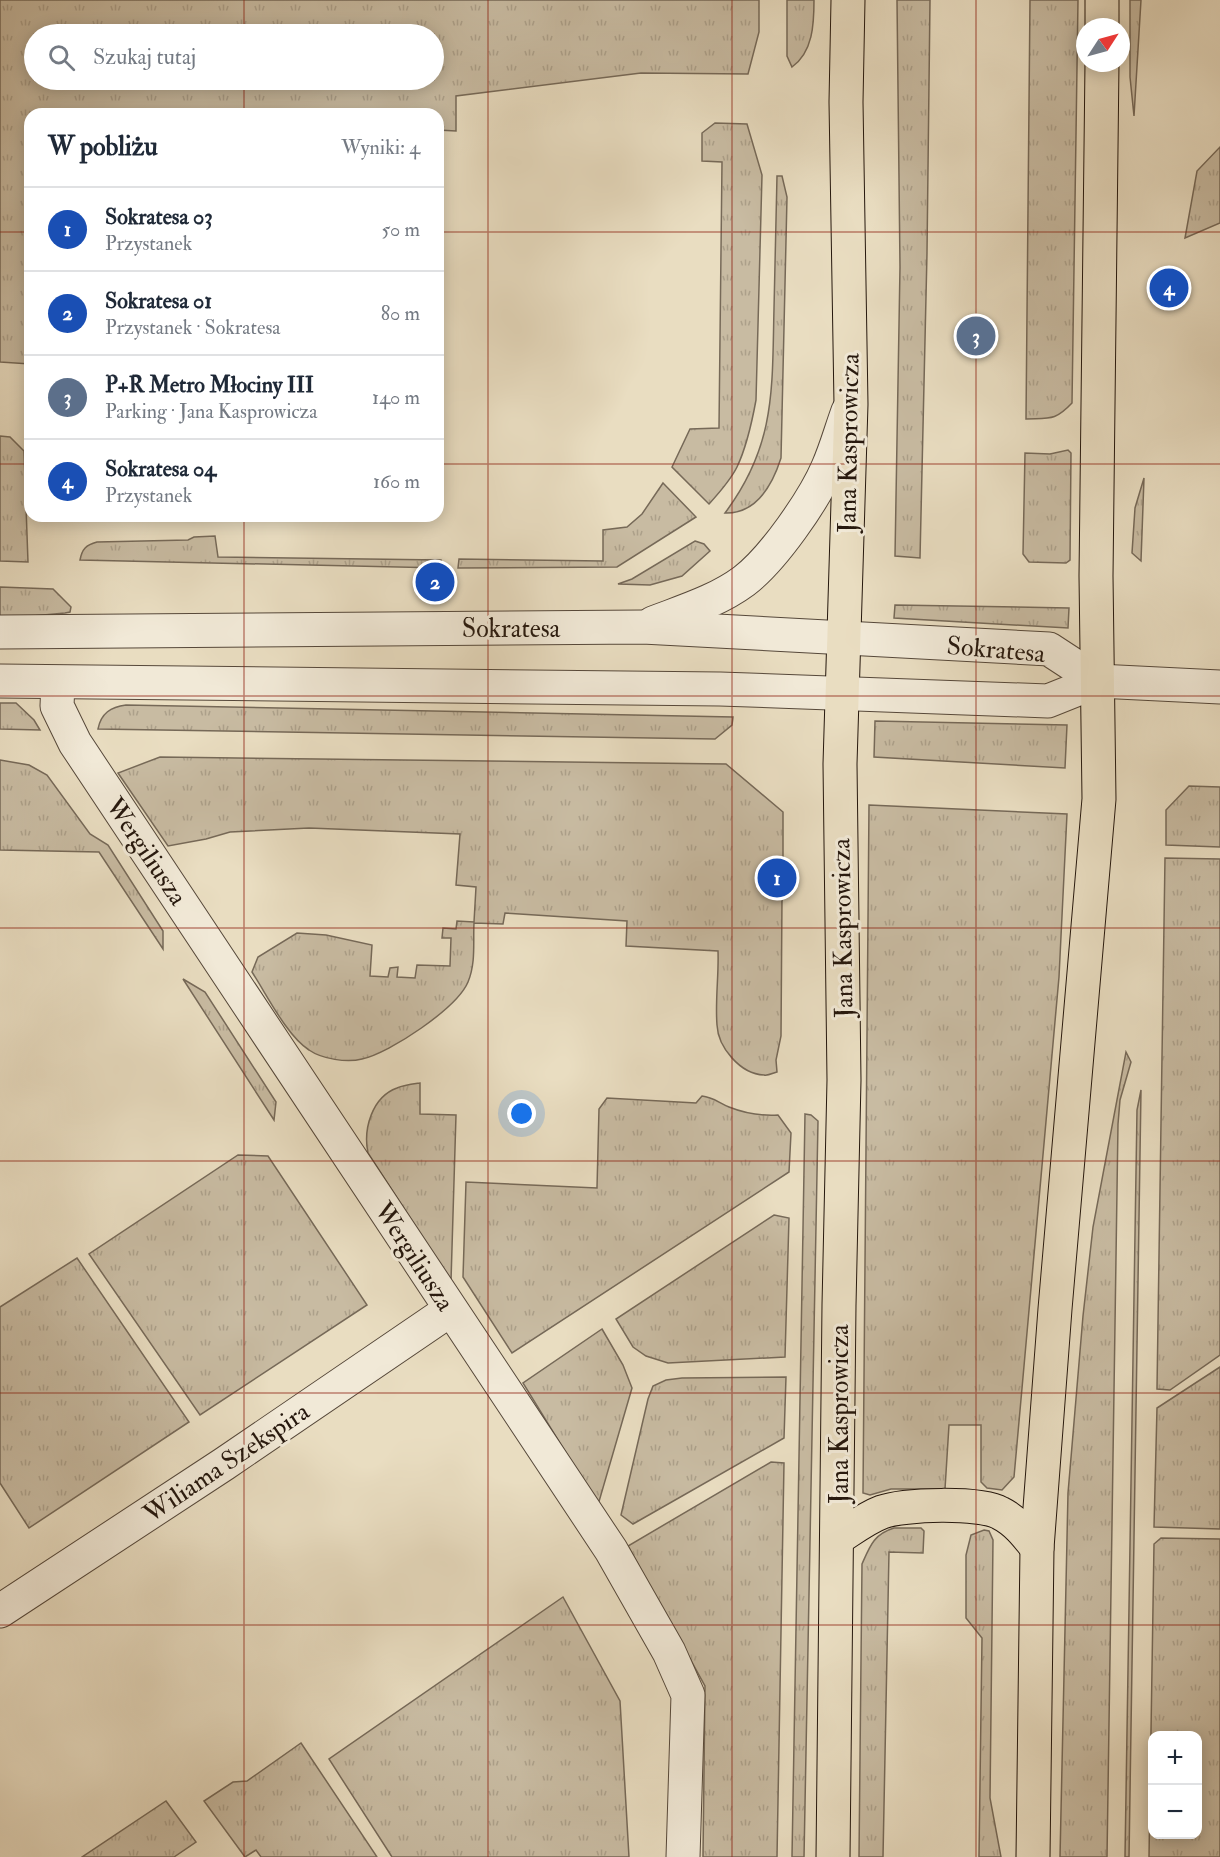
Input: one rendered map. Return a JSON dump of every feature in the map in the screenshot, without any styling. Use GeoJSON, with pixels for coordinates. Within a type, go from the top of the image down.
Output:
{"type":"FeatureCollection","features":[{"type":"Feature","properties":{"kind":"main road","name":"Jana Kasprowicza"},"geometry":{"type":"LineString","coordinates":[[833,1857],[839,1305],[844,1080],[840,764],[851,404],[846,102],[848,0]]}},
{"type":"Feature","properties":{"kind":"main road"},"geometry":{"type":"LineString","coordinates":[[1102,0],[1102,18]]}},
{"type":"Feature","properties":{"kind":"main road"},"geometry":{"type":"LineString","coordinates":[[1033,1857],[1037,1548],[1055,1309],[1099,800],[1095,576],[1101,72]]}},
{"type":"Feature","properties":{"kind":"main road"},"geometry":{"type":"LineString","coordinates":[[838,1538],[881,1512],[909,1505],[985,1507],[1015,1523],[1037,1548]]}},
{"type":"Feature","properties":{"kind":"street"},"geometry":{"type":"LineString","coordinates":[[643,627],[726,593],[745,580],[765,561],[799,518],[827,469],[851,404]]}},
{"type":"Feature","properties":{"kind":"street","name":"Sokratesa"},"geometry":{"type":"LineString","coordinates":[[0,632],[643,627],[1049,649],[1098,681]]}},
{"type":"Feature","properties":{"kind":"street","name":"Sokratesa"},"geometry":{"type":"LineString","coordinates":[[0,681],[365,684],[842,693],[1048,701],[1098,681]]}},
{"type":"Feature","properties":{"kind":"street"},"geometry":{"type":"LineString","coordinates":[[1098,681],[1220,687]]}},
{"type":"Feature","properties":{"kind":"street","name":"Wergiliusza"},"geometry":{"type":"LineString","coordinates":[[58,682],[57,706],[75,743],[611,1550],[669,1652],[688,1695],[683,1857]]}},
{"type":"Feature","properties":{"kind":"street","name":"Wiliama Szekspira"},"geometry":{"type":"LineString","coordinates":[[0,1611],[224,1464],[450,1310]]}},
{"type":"Feature","properties":{"kind":"green space"},"geometry":{"type":"Polygon","coordinates":[[[0,0],[759,0],[759,32],[748,74],[641,73],[456,96],[456,131],[444,130],[444,108],[24,108],[24,364],[0,362],[0,0]]]}},
{"type":"Feature","properties":{"kind":"green space"},"geometry":{"type":"Polygon","coordinates":[[[787,0],[814,0],[811,37],[804,54],[792,67],[787,56],[787,0]]]}},
{"type":"Feature","properties":{"kind":"green space"},"geometry":{"type":"Polygon","coordinates":[[[897,0],[930,0],[920,558],[895,556],[900,267],[897,0]]]}},
{"type":"Feature","properties":{"kind":"green space"},"geometry":{"type":"Polygon","coordinates":[[[1030,0],[1078,0],[1072,403],[1056,416],[1026,419],[1030,0]]]}},
{"type":"Feature","properties":{"kind":"green space"},"geometry":{"type":"Polygon","coordinates":[[[1130,0],[1141,0],[1134,116],[1130,77],[1130,0]]]}},
{"type":"Feature","properties":{"kind":"green space"},"geometry":{"type":"Polygon","coordinates":[[[715,123],[747,124],[762,175],[756,400],[741,459],[728,482],[709,504],[672,467],[690,429],[719,428],[722,162],[702,161],[702,133],[715,123]]]}},
{"type":"Feature","properties":{"kind":"green space"},"geometry":{"type":"Polygon","coordinates":[[[1220,147],[1220,223],[1185,238],[1197,171],[1220,147]]]}},
{"type":"Feature","properties":{"kind":"green space"},"geometry":{"type":"Polygon","coordinates":[[[777,176],[782,176],[787,197],[781,458],[768,487],[755,503],[736,512],[725,513],[742,488],[754,464],[768,416],[773,365],[777,176]]]}},
{"type":"Feature","properties":{"kind":"green space"},"geometry":{"type":"Polygon","coordinates":[[[0,436],[10,437],[24,451],[24,522],[27,522],[28,562],[0,561],[0,436]]]}},
{"type":"Feature","properties":{"kind":"green space"},"geometry":{"type":"Polygon","coordinates":[[[1068,450],[1071,453],[1070,560],[1066,563],[1029,562],[1023,554],[1025,453],[1050,454],[1068,450]]]}},
{"type":"Feature","properties":{"kind":"green space"},"geometry":{"type":"Polygon","coordinates":[[[1144,478],[1141,561],[1132,553],[1135,508],[1144,478]]]}},
{"type":"Feature","properties":{"kind":"green space"},"geometry":{"type":"Polygon","coordinates":[[[663,483],[696,517],[617,567],[458,568],[459,559],[603,561],[603,530],[627,527],[642,514],[663,483]]]}},
{"type":"Feature","properties":{"kind":"green space"},"geometry":{"type":"Polygon","coordinates":[[[215,536],[218,557],[441,560],[442,568],[80,560],[85,548],[97,542],[188,540],[194,537],[215,536]]]}},
{"type":"Feature","properties":{"kind":"green space"},"geometry":{"type":"Polygon","coordinates":[[[695,541],[704,544],[710,551],[682,576],[650,585],[618,584],[632,579],[695,541]]]}},
{"type":"Feature","properties":{"kind":"green space"},"geometry":{"type":"Polygon","coordinates":[[[0,587],[53,589],[71,607],[70,612],[0,619],[0,587]]]}},
{"type":"Feature","properties":{"kind":"green space"},"geometry":{"type":"Polygon","coordinates":[[[895,605],[1069,608],[1068,628],[894,618],[895,605]]]}},
{"type":"Feature","properties":{"kind":"green space"},"geometry":{"type":"Polygon","coordinates":[[[0,703],[16,703],[34,720],[40,730],[0,729],[0,703]]]}},
{"type":"Feature","properties":{"kind":"green space"},"geometry":{"type":"Polygon","coordinates":[[[126,705],[733,717],[732,725],[715,739],[98,729],[107,712],[126,705]]]}},
{"type":"Feature","properties":{"kind":"green space"},"geometry":{"type":"Polygon","coordinates":[[[875,721],[1067,725],[1065,768],[874,757],[875,721]]]}},
{"type":"Feature","properties":{"kind":"green space"},"geometry":{"type":"Polygon","coordinates":[[[160,757],[726,764],[783,812],[783,861],[770,862],[770,896],[782,897],[781,1036],[776,1060],[777,1072],[766,1075],[747,1070],[732,1058],[721,1042],[717,1025],[718,951],[626,946],[627,921],[505,913],[503,924],[474,923],[473,960],[468,982],[451,1004],[421,1028],[389,1048],[362,1059],[342,1060],[314,1053],[301,1044],[285,1025],[252,972],[258,957],[297,933],[326,935],[372,945],[370,976],[388,977],[390,968],[398,967],[397,977],[415,978],[417,965],[450,966],[451,938],[442,938],[443,928],[456,929],[457,921],[474,922],[476,887],[456,885],[460,834],[309,828],[230,832],[168,846],[118,773],[160,757]]]}},
{"type":"Feature","properties":{"kind":"green space"},"geometry":{"type":"Polygon","coordinates":[[[0,760],[29,765],[47,775],[90,834],[108,845],[163,931],[163,949],[99,852],[0,850],[0,760]]]}},
{"type":"Feature","properties":{"kind":"green space"},"geometry":{"type":"Polygon","coordinates":[[[1189,786],[1220,787],[1220,847],[1166,845],[1166,810],[1189,786]]]}},
{"type":"Feature","properties":{"kind":"green space"},"geometry":{"type":"Polygon","coordinates":[[[869,805],[1067,814],[1059,977],[1014,1477],[1002,1490],[987,1488],[981,1482],[981,1425],[949,1425],[945,1489],[891,1489],[870,1495],[863,1493],[869,805]]]}},
{"type":"Feature","properties":{"kind":"green space"},"geometry":{"type":"Polygon","coordinates":[[[1165,858],[1220,859],[1220,1355],[1170,1390],[1157,1389],[1165,858]]]}},
{"type":"Feature","properties":{"kind":"green space"},"geometry":{"type":"Polygon","coordinates":[[[183,979],[205,992],[276,1102],[274,1120],[183,979]]]}},
{"type":"Feature","properties":{"kind":"green space"},"geometry":{"type":"Polygon","coordinates":[[[1126,1052],[1131,1062],[1120,1100],[1118,1124],[1107,1857],[1060,1857],[1068,1493],[1093,1227],[1126,1052]]]}},
{"type":"Feature","properties":{"kind":"green space"},"geometry":{"type":"Polygon","coordinates":[[[420,1083],[420,1114],[456,1115],[451,1281],[368,1153],[368,1124],[381,1099],[388,1092],[397,1088],[420,1083]]]}},
{"type":"Feature","properties":{"kind":"green space"},"geometry":{"type":"Polygon","coordinates":[[[1141,1090],[1129,1857],[1125,1857],[1137,1110],[1141,1090]]]}},
{"type":"Feature","properties":{"kind":"green space"},"geometry":{"type":"Polygon","coordinates":[[[702,1096],[747,1112],[778,1115],[791,1133],[789,1172],[512,1353],[463,1277],[466,1182],[597,1188],[599,1109],[607,1098],[696,1103],[702,1096]]]}},
{"type":"Feature","properties":{"kind":"green space"},"geometry":{"type":"Polygon","coordinates":[[[805,1114],[811,1115],[818,1121],[804,1857],[792,1857],[805,1114]]]}},
{"type":"Feature","properties":{"kind":"green space"},"geometry":{"type":"Polygon","coordinates":[[[238,1155],[268,1156],[367,1305],[200,1415],[89,1254],[238,1155]]]}},
{"type":"Feature","properties":{"kind":"green space"},"geometry":{"type":"Polygon","coordinates":[[[774,1215],[789,1218],[785,1357],[668,1363],[646,1356],[633,1347],[616,1319],[774,1215]]]}},
{"type":"Feature","properties":{"kind":"green space"},"geometry":{"type":"Polygon","coordinates":[[[77,1258],[189,1422],[29,1528],[0,1483],[0,1307],[77,1258]]]}},
{"type":"Feature","properties":{"kind":"green space"},"geometry":{"type":"Polygon","coordinates":[[[602,1329],[623,1365],[632,1388],[598,1505],[523,1383],[602,1329]]]}},
{"type":"Feature","properties":{"kind":"green space"},"geometry":{"type":"Polygon","coordinates":[[[1220,1367],[1220,1529],[1154,1527],[1157,1408],[1220,1367]]]}},
{"type":"Feature","properties":{"kind":"green space"},"geometry":{"type":"Polygon","coordinates":[[[786,1377],[784,1438],[633,1524],[621,1515],[653,1386],[666,1380],[682,1378],[786,1377]]]}},
{"type":"Feature","properties":{"kind":"green space"},"geometry":{"type":"Polygon","coordinates":[[[771,1462],[784,1463],[777,1857],[703,1857],[705,1686],[628,1546],[771,1462]]]}},
{"type":"Feature","properties":{"kind":"green space"},"geometry":{"type":"Polygon","coordinates":[[[894,1528],[921,1528],[924,1531],[923,1553],[889,1552],[883,1857],[859,1857],[862,1564],[877,1537],[894,1528]]]}},
{"type":"Feature","properties":{"kind":"green space"},"geometry":{"type":"Polygon","coordinates":[[[984,1530],[989,1531],[993,1540],[990,1798],[1001,1857],[979,1857],[982,1638],[966,1618],[966,1555],[971,1535],[984,1530]]]}},
{"type":"Feature","properties":{"kind":"green space"},"geometry":{"type":"Polygon","coordinates":[[[1161,1538],[1220,1539],[1220,1857],[1149,1857],[1149,1839],[1202,1839],[1202,1731],[1151,1731],[1154,1544],[1161,1538]]]}},
{"type":"Feature","properties":{"kind":"green space"},"geometry":{"type":"Polygon","coordinates":[[[563,1597],[620,1701],[629,1857],[392,1857],[329,1759],[563,1597]]]}},
{"type":"Feature","properties":{"kind":"green space"},"geometry":{"type":"Polygon","coordinates":[[[301,1743],[377,1857],[261,1857],[256,1850],[245,1857],[204,1801],[233,1782],[247,1781],[301,1743]]]}},
{"type":"Feature","properties":{"kind":"green space"},"geometry":{"type":"Polygon","coordinates":[[[166,1801],[196,1842],[174,1857],[82,1857],[166,1801]]]}},
{"type":"Feature","properties":{"kind":"place","name":"Sokratesa 04"},"geometry":{"type":"Point","coordinates":[1169,288]}},
{"type":"Feature","properties":{"kind":"place","name":"P+R Metro Młociny III"},"geometry":{"type":"Point","coordinates":[976,336]}},
{"type":"Feature","properties":{"kind":"place","name":"Sokratesa 01"},"geometry":{"type":"Point","coordinates":[435,582]}},
{"type":"Feature","properties":{"kind":"place","name":"Sokratesa 03"},"geometry":{"type":"Point","coordinates":[777,878]}}]}
